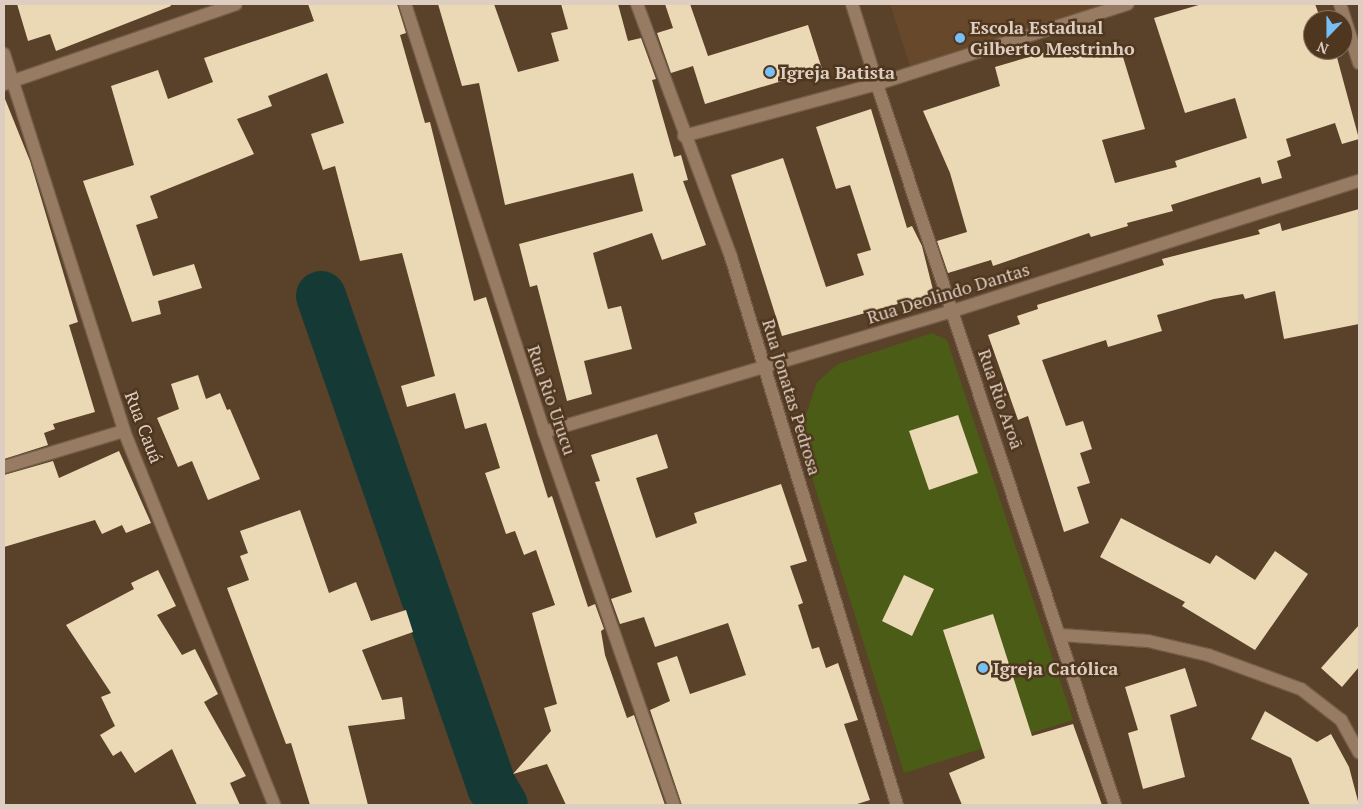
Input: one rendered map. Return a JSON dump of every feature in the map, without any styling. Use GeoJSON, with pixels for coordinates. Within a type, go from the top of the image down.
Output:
{"type":"FeatureCollection","features":[{"type":"Feature","properties":{"kind":"street"},"geometry":{"type":"LineString","coordinates":[[8,83],[236,4]]}},
{"type":"Feature","properties":{"kind":"street","name":"Rua Rio Urucu"},"geometry":{"type":"LineString","coordinates":[[404,4],[544,432],[674,805]]}},
{"type":"Feature","properties":{"kind":"street","name":"Rua Jonatas Pedrosa"},"geometry":{"type":"LineString","coordinates":[[637,4],[684,136],[731,257],[897,805]]}},
{"type":"Feature","properties":{"kind":"street","name":"Rua Rio Aroã"},"geometry":{"type":"LineString","coordinates":[[852,4],[1116,805]]}},
{"type":"Feature","properties":{"kind":"street"},"geometry":{"type":"LineString","coordinates":[[684,136],[877,84],[1128,4]]}},
{"type":"Feature","properties":{"kind":"street"},"geometry":{"type":"LineString","coordinates":[[1340,4],[1359,63]]}},
{"type":"Feature","properties":{"kind":"street","name":"Rua Cauá"},"geometry":{"type":"LineString","coordinates":[[4,54],[8,83],[124,432],[274,805]]}},
{"type":"Feature","properties":{"kind":"street","name":"Rua Deolindo Dantas"},"geometry":{"type":"LineString","coordinates":[[544,432],[953,311],[1359,181]]}},
{"type":"Feature","properties":{"kind":"street"},"geometry":{"type":"LineString","coordinates":[[4,467],[124,432]]}},
{"type":"Feature","properties":{"kind":"street"},"geometry":{"type":"LineString","coordinates":[[1061,635],[1148,641],[1199,653],[1301,688],[1341,720],[1359,752]]}},
{"type":"Feature","properties":{"kind":"shaded area","name":"Escola Estadual Gilberto Mestrinho"},"geometry":{"type":"Polygon","coordinates":[[[890,4],[1127,4],[912,72],[890,4]]]}},
{"type":"Feature","properties":{"kind":"green space"},"geometry":{"type":"Polygon","coordinates":[[[932,333],[947,340],[1073,720],[904,773],[799,436],[817,382],[838,364],[932,333]]]}},
{"type":"Feature","properties":{"kind":"building"},"geometry":{"type":"Polygon","coordinates":[[[17,4],[170,4],[171,6],[56,51],[50,34],[28,41],[17,4]]]}},
{"type":"Feature","properties":{"kind":"building"},"geometry":{"type":"Polygon","coordinates":[[[308,4],[397,4],[406,33],[400,35],[425,123],[430,122],[474,301],[486,297],[548,498],[552,496],[588,607],[595,604],[604,629],[601,631],[605,655],[627,718],[634,715],[665,805],[566,805],[547,764],[513,774],[551,731],[544,708],[557,704],[532,613],[555,605],[536,550],[524,555],[515,531],[506,534],[485,473],[500,468],[486,423],[465,429],[455,393],[407,407],[401,386],[435,376],[402,253],[360,261],[335,166],[323,170],[311,134],[344,123],[327,73],[268,96],[272,106],[237,119],[254,154],[150,196],[158,218],[136,225],[153,276],[194,264],[202,288],[158,301],[161,314],[132,322],[83,181],[134,165],[111,86],[158,70],[168,99],[213,82],[204,58],[314,21],[308,4]]]}},
{"type":"Feature","properties":{"kind":"building"},"geometry":{"type":"Polygon","coordinates":[[[438,4],[494,4],[518,72],[559,61],[551,33],[568,29],[561,4],[618,4],[628,41],[641,38],[656,79],[652,80],[674,157],[681,155],[688,180],[683,181],[706,245],[662,260],[652,233],[593,253],[608,309],[621,306],[632,349],[584,361],[592,394],[567,401],[537,285],[530,287],[519,244],[643,211],[633,173],[505,205],[479,83],[462,86],[438,4]]]}},
{"type":"Feature","properties":{"kind":"building"},"geometry":{"type":"Polygon","coordinates":[[[665,4],[690,4],[708,56],[808,25],[822,69],[705,104],[693,66],[671,73],[657,33],[673,28],[665,4]]]}},
{"type":"Feature","properties":{"kind":"building"},"geometry":{"type":"Polygon","coordinates":[[[1202,4],[1315,4],[1317,10],[1303,10],[1303,60],[1338,60],[1359,139],[1342,144],[1335,123],[1286,139],[1291,156],[1277,161],[1282,178],[1262,184],[1260,177],[1171,205],[1173,211],[1127,223],[1128,226],[1091,237],[1089,233],[993,266],[991,260],[948,273],[937,241],[967,232],[950,173],[923,111],[1000,86],[995,67],[1070,45],[1074,58],[1119,44],[1145,129],[1102,140],[1115,183],[1177,167],[1175,161],[1247,138],[1235,98],[1185,113],[1154,18],[1202,4]]]}},
{"type":"Feature","properties":{"kind":"building"},"geometry":{"type":"Polygon","coordinates":[[[5,99],[30,161],[78,322],[69,325],[95,412],[53,424],[55,429],[44,433],[48,445],[4,459],[5,99]]]}},
{"type":"Feature","properties":{"kind":"building"},"geometry":{"type":"Polygon","coordinates":[[[871,109],[907,228],[912,226],[922,246],[934,294],[782,336],[731,175],[783,158],[826,287],[864,275],[857,254],[871,250],[850,185],[836,189],[816,127],[871,109]]]}},
{"type":"Feature","properties":{"kind":"building"},"geometry":{"type":"Polygon","coordinates":[[[1359,209],[1359,324],[1284,339],[1275,291],[1245,299],[1243,294],[1214,299],[1157,315],[1162,331],[1108,347],[1106,340],[1042,360],[1066,426],[1083,421],[1092,449],[1080,453],[1090,483],[1077,487],[1089,523],[1064,532],[1028,416],[1018,420],[988,335],[1020,324],[1017,316],[1038,309],[1037,305],[1164,265],[1162,259],[1260,234],[1258,230],[1280,223],[1282,231],[1359,209]]]}},
{"type":"Feature","properties":{"kind":"building"},"geometry":{"type":"Polygon","coordinates":[[[198,375],[206,399],[220,393],[227,410],[230,409],[260,479],[208,500],[192,461],[178,467],[157,418],[179,409],[171,384],[198,375]]]}},
{"type":"Feature","properties":{"kind":"building"},"geometry":{"type":"Polygon","coordinates":[[[958,415],[978,473],[929,490],[909,431],[958,415]]]}},
{"type":"Feature","properties":{"kind":"building"},"geometry":{"type":"Polygon","coordinates":[[[657,434],[668,468],[636,478],[656,538],[697,523],[694,513],[781,484],[807,561],[790,566],[803,603],[798,605],[812,649],[819,647],[826,668],[838,663],[858,720],[844,724],[870,800],[854,805],[682,805],[650,710],[670,701],[657,663],[677,656],[690,694],[746,675],[728,623],[655,647],[644,617],[620,624],[611,599],[632,592],[595,482],[600,481],[591,455],[657,434]]]}},
{"type":"Feature","properties":{"kind":"building"},"geometry":{"type":"Polygon","coordinates":[[[119,451],[151,523],[126,533],[122,525],[102,534],[95,520],[4,547],[4,475],[53,461],[59,478],[119,451]]]}},
{"type":"Feature","properties":{"kind":"building"},"geometry":{"type":"Polygon","coordinates":[[[300,510],[329,593],[356,582],[371,621],[406,610],[413,632],[362,650],[382,700],[402,697],[405,719],[348,726],[368,805],[310,805],[291,743],[286,744],[227,588],[249,580],[240,556],[248,553],[240,531],[300,510]]]}},
{"type":"Feature","properties":{"kind":"building"},"geometry":{"type":"Polygon","coordinates":[[[1121,518],[1210,564],[1216,555],[1255,580],[1275,551],[1308,574],[1255,650],[1182,606],[1185,602],[1100,557],[1121,518]]]}},
{"type":"Feature","properties":{"kind":"building"},"geometry":{"type":"Polygon","coordinates":[[[158,570],[176,606],[157,615],[182,655],[195,649],[218,694],[204,702],[246,776],[230,783],[240,805],[197,805],[172,749],[135,773],[121,751],[113,756],[100,735],[115,726],[101,697],[111,693],[66,625],[134,589],[131,583],[158,570]]]}},
{"type":"Feature","properties":{"kind":"building"},"geometry":{"type":"Polygon","coordinates":[[[904,575],[934,589],[912,636],[882,621],[904,575]]]}},
{"type":"Feature","properties":{"kind":"building"},"geometry":{"type":"Polygon","coordinates":[[[993,614],[1032,736],[1073,724],[1102,805],[962,805],[949,773],[985,758],[943,630],[993,614]]]}},
{"type":"Feature","properties":{"kind":"building"},"geometry":{"type":"Polygon","coordinates":[[[1359,625],[1359,667],[1342,687],[1321,668],[1359,625]]]}},
{"type":"Feature","properties":{"kind":"building"},"geometry":{"type":"Polygon","coordinates":[[[1185,668],[1197,706],[1170,715],[1185,777],[1143,789],[1128,733],[1138,730],[1125,687],[1185,668]]]}},
{"type":"Feature","properties":{"kind":"building"},"geometry":{"type":"Polygon","coordinates":[[[1265,711],[1317,742],[1331,734],[1349,767],[1359,805],[1310,805],[1291,758],[1251,739],[1265,711]]]}},
{"type":"Feature","properties":{"kind":"waterway"},"geometry":{"type":"LineString","coordinates":[[321,296],[492,787],[503,805]]}},
{"type":"Feature","properties":{"kind":"place","name":"Escola Estadual Gilberto Mestrinho"},"geometry":{"type":"Point","coordinates":[960,38]}},
{"type":"Feature","properties":{"kind":"place","name":"Igreja Batista"},"geometry":{"type":"Point","coordinates":[770,72]}},
{"type":"Feature","properties":{"kind":"place","name":"Igreja Católica"},"geometry":{"type":"Point","coordinates":[983,668]}}]}
